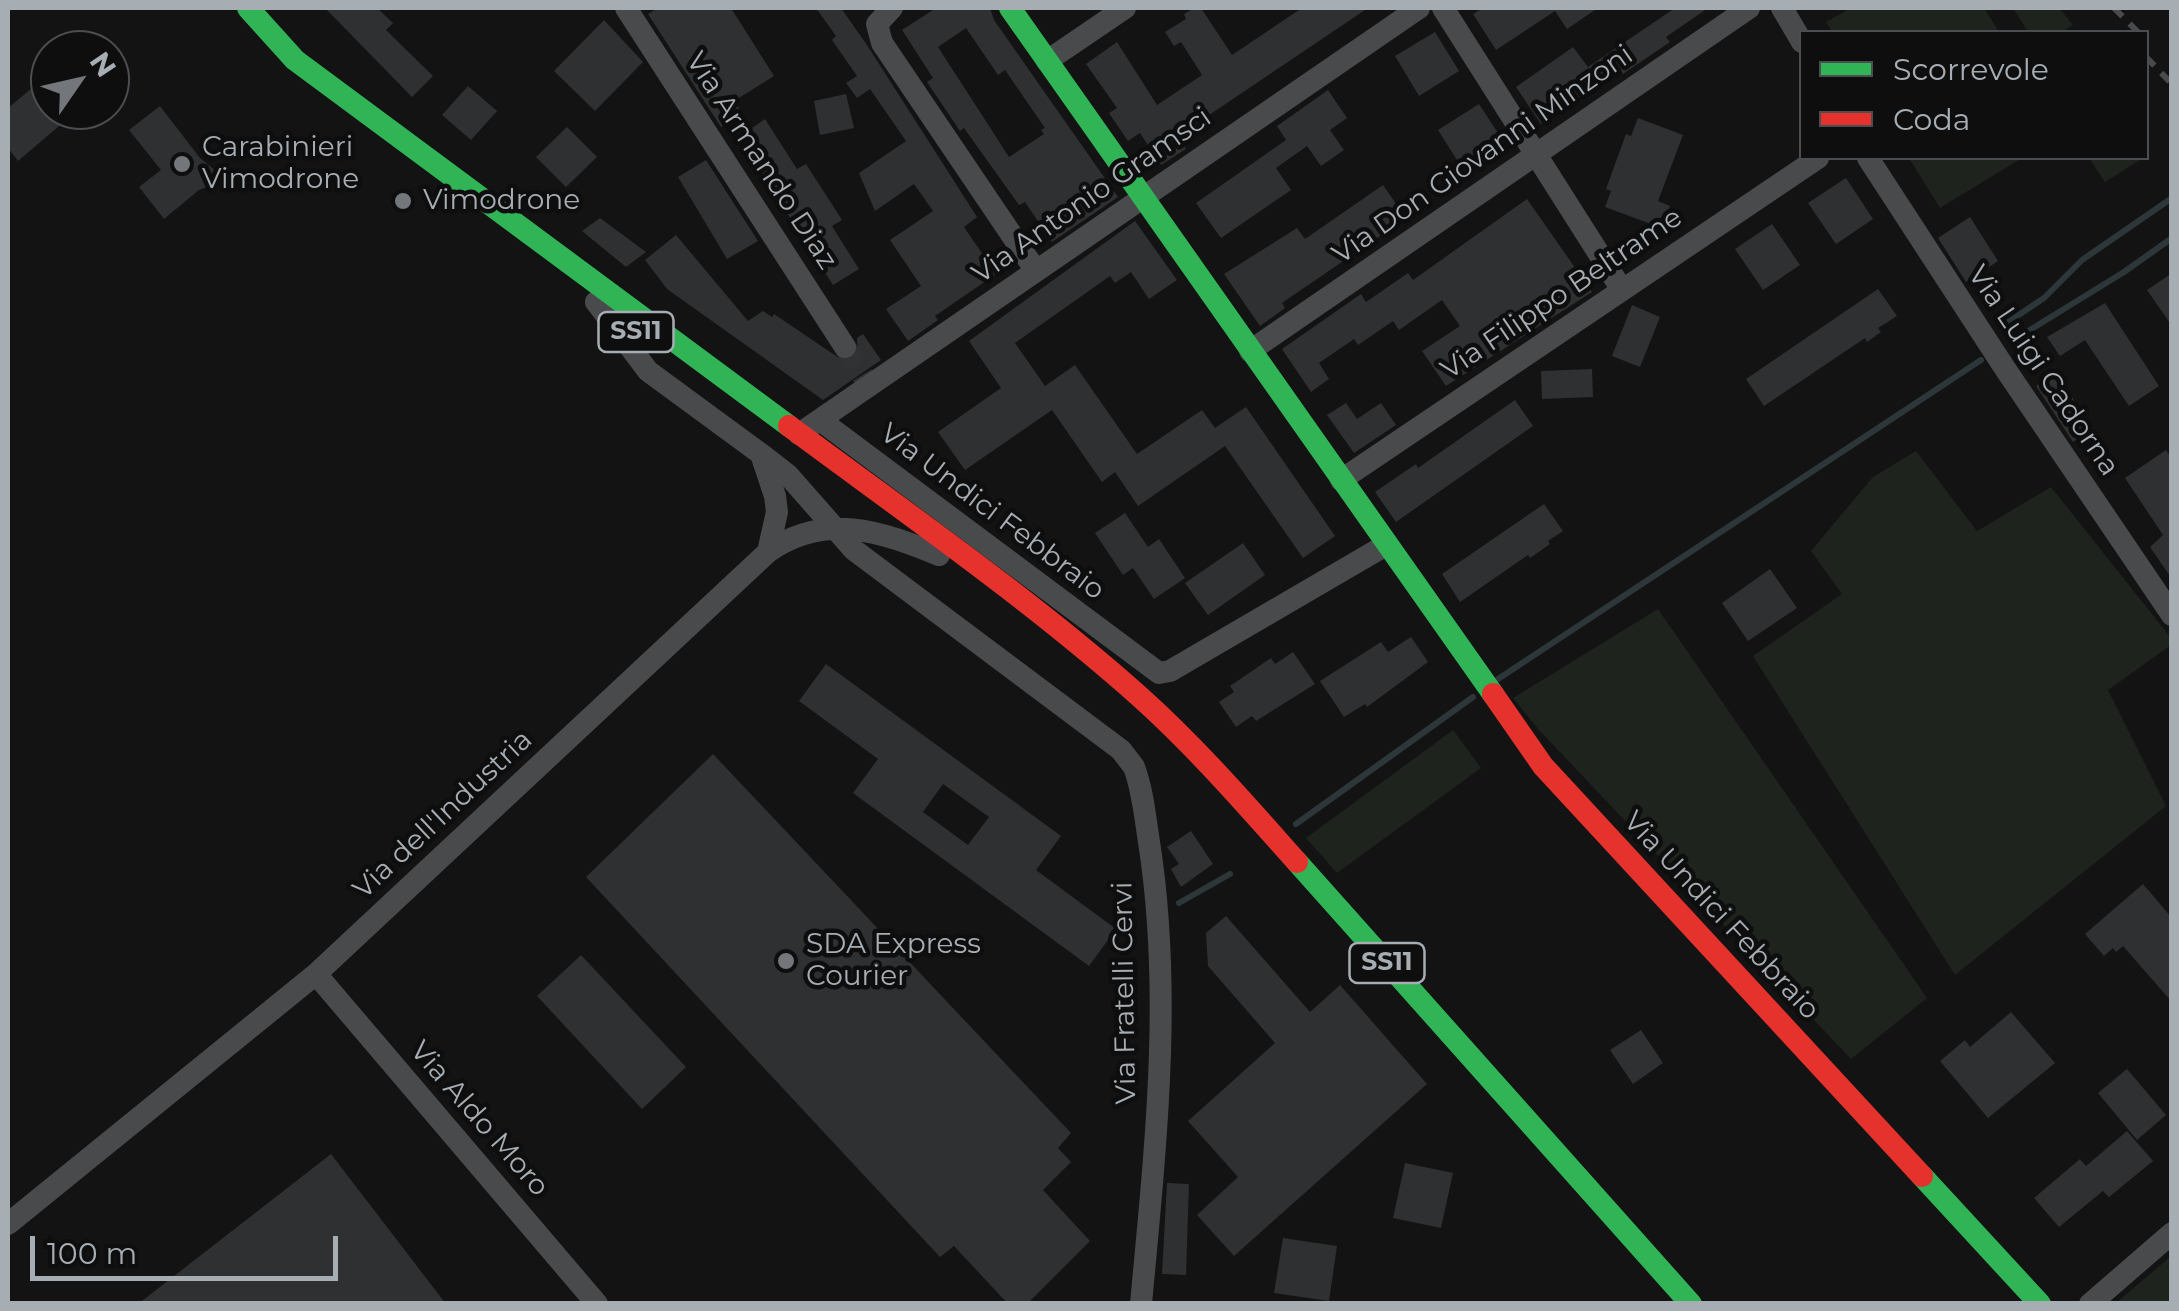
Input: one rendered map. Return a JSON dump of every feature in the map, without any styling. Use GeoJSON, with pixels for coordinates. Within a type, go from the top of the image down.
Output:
{"type":"FeatureCollection","features":[{"type":"Feature","properties":{"kind":"main road","name":"Via Undici Febbraio"},"geometry":{"type":"LineString","coordinates":[[1010,8],[1529,748],[2040,1304]]}},
{"type":"Feature","properties":{"kind":"main road","name":"SS11"},"geometry":{"type":"LineString","coordinates":[[237,12],[977,566],[1140,696],[1220,776],[1691,1304]]}},
{"type":"Feature","properties":{"kind":"main road","name":"SS11"},"geometry":{"type":"LineString","coordinates":[[237,12],[385,148],[939,555],[1068,638]]}},
{"type":"Feature","properties":{"kind":"street"},"geometry":{"type":"LineString","coordinates":[[259,8],[287,53]]}},
{"type":"Feature","properties":{"kind":"street","name":"Via Armando Diaz"},"geometry":{"type":"LineString","coordinates":[[626,8],[845,347]]}},
{"type":"Feature","properties":{"kind":"street"},"geometry":{"type":"LineString","coordinates":[[892,8],[877,24],[882,43],[1036,272]]}},
{"type":"Feature","properties":{"kind":"street"},"geometry":{"type":"LineString","coordinates":[[1047,61],[1126,8]]}},
{"type":"Feature","properties":{"kind":"street","name":"Via Antonio Gramsci"},"geometry":{"type":"LineString","coordinates":[[799,434],[1419,8]]}},
{"type":"Feature","properties":{"kind":"street"},"geometry":{"type":"LineString","coordinates":[[1443,8],[1622,290]]}},
{"type":"Feature","properties":{"kind":"street","name":"Via Don Giovanni Minzoni"},"geometry":{"type":"LineString","coordinates":[[1250,352],[1749,8]]}},
{"type":"Feature","properties":{"kind":"street"},"geometry":{"type":"LineString","coordinates":[[1782,8],[1799,37]]}},
{"type":"Feature","properties":{"kind":"street","name":"Via Filippo Beltrame"},"geometry":{"type":"LineString","coordinates":[[1340,480],[1815,160]]}},
{"type":"Feature","properties":{"kind":"street","name":"Via Luigi Cadorna"},"geometry":{"type":"LineString","coordinates":[[1869,160],[2172,614]]}},
{"type":"Feature","properties":{"kind":"street","name":"Via Fratelli Cervi"},"geometry":{"type":"LineString","coordinates":[[596,302],[648,371],[788,475],[854,550],[1122,750],[1134,767],[1157,892],[1160,944],[1158,1118],[1142,1304]]}},
{"type":"Feature","properties":{"kind":"street","name":"Via Undici Febbraio"},"geometry":{"type":"LineString","coordinates":[[820,420],[1159,673],[1187,661],[1386,545]]}},
{"type":"Feature","properties":{"kind":"street"},"geometry":{"type":"LineString","coordinates":[[760,454],[776,496],[768,552]]}},
{"type":"Feature","properties":{"kind":"street","name":"Via dell'Industria"},"geometry":{"type":"LineString","coordinates":[[12,1213],[316,974],[768,552],[795,536],[833,529],[870,530],[939,555]]}},
{"type":"Feature","properties":{"kind":"street","name":"Via Aldo Moro"},"geometry":{"type":"LineString","coordinates":[[316,974],[597,1304]]}},
{"type":"Feature","properties":{"kind":"street"},"geometry":{"type":"LineString","coordinates":[[2090,1304],[2172,1234]]}},
{"type":"Feature","properties":{"kind":"shaded area"},"geometry":{"type":"Polygon","coordinates":[[[1851,8],[1984,8],[1998,30],[1831,30],[1826,22],[1851,8]]]}},
{"type":"Feature","properties":{"kind":"shaded area"},"geometry":{"type":"Polygon","coordinates":[[[2013,8],[2059,8],[2073,25],[2065,30],[2027,30],[2013,8]]]}},
{"type":"Feature","properties":{"kind":"shaded area"},"geometry":{"type":"Polygon","coordinates":[[[1910,160],[2019,160],[1940,208],[1910,160]]]}},
{"type":"Feature","properties":{"kind":"shaded area"},"geometry":{"type":"Polygon","coordinates":[[[2090,160],[2140,160],[2105,182],[2090,160]]]}},
{"type":"Feature","properties":{"kind":"shaded area"},"geometry":{"type":"Polygon","coordinates":[[[1916,451],[1977,531],[2051,487],[2171,638],[2171,645],[2108,690],[2166,806],[1955,975],[1753,656],[1842,594],[1811,551],[1873,477],[1916,451]]]}},
{"type":"Feature","properties":{"kind":"shaded area"},"geometry":{"type":"Polygon","coordinates":[[[1658,609],[1927,998],[1851,1059],[1513,698],[1658,609]]]}},
{"type":"Feature","properties":{"kind":"shaded area"},"geometry":{"type":"Polygon","coordinates":[[[1453,730],[1481,768],[1337,873],[1306,838],[1453,730]]]}},
{"type":"Feature","properties":{"kind":"shaded area"},"geometry":{"type":"Polygon","coordinates":[[[2171,1256],[2171,1303],[2116,1303],[2171,1256]]]}},
{"type":"Feature","properties":{"kind":"building"},"geometry":{"type":"Polygon","coordinates":[[[325,8],[377,8],[393,23],[386,30],[433,76],[412,97],[325,8]]]}},
{"type":"Feature","properties":{"kind":"building"},"geometry":{"type":"Polygon","coordinates":[[[658,8],[731,8],[774,76],[734,101],[752,128],[765,119],[797,169],[806,164],[842,220],[832,226],[859,269],[833,285],[729,122],[721,127],[648,14],[658,8]]]}},
{"type":"Feature","properties":{"kind":"building"},"geometry":{"type":"Polygon","coordinates":[[[816,8],[841,8],[867,45],[977,217],[964,227],[996,274],[935,316],[938,320],[908,341],[886,309],[921,286],[890,240],[933,211],[914,184],[875,211],[859,173],[906,141],[870,89],[857,98],[846,83],[857,76],[816,8]]]}},
{"type":"Feature","properties":{"kind":"building"},"geometry":{"type":"Polygon","coordinates":[[[936,8],[990,8],[994,20],[1118,197],[1052,242],[1025,202],[1019,205],[964,128],[960,131],[927,82],[933,78],[902,30],[936,8]],[[966,28],[938,47],[1009,157],[1044,134],[1041,130],[1045,128],[1005,70],[998,75],[966,28]]]}},
{"type":"Feature","properties":{"kind":"building"},"geometry":{"type":"Polygon","coordinates":[[[1201,8],[1232,55],[1302,8],[1368,8],[1178,136],[1186,149],[1161,165],[1140,133],[1128,141],[1109,113],[1117,108],[1086,64],[1117,42],[1157,105],[1202,75],[1181,42],[1174,46],[1165,32],[1186,19],[1184,14],[1201,8]]]}},
{"type":"Feature","properties":{"kind":"building"},"geometry":{"type":"Polygon","coordinates":[[[1483,8],[1598,8],[1567,29],[1555,11],[1496,50],[1473,14],[1483,8]]]}},
{"type":"Feature","properties":{"kind":"building"},"geometry":{"type":"Polygon","coordinates":[[[1675,8],[1708,8],[1666,37],[1670,42],[1623,74],[1620,69],[1541,124],[1516,87],[1573,47],[1588,67],[1675,8]]]}},
{"type":"Feature","properties":{"kind":"building"},"geometry":{"type":"Polygon","coordinates":[[[604,20],[643,62],[595,111],[554,71],[604,20]]]}},
{"type":"Feature","properties":{"kind":"building"},"geometry":{"type":"Polygon","coordinates":[[[1435,32],[1459,71],[1419,96],[1395,56],[1435,32]]]}},
{"type":"Feature","properties":{"kind":"building"},"geometry":{"type":"Polygon","coordinates":[[[468,86],[497,111],[471,140],[442,115],[468,86]]]}},
{"type":"Feature","properties":{"kind":"building"},"geometry":{"type":"Polygon","coordinates":[[[30,90],[30,130],[54,130],[18,161],[8,148],[8,108],[30,90]]]}},
{"type":"Feature","properties":{"kind":"building"},"geometry":{"type":"Polygon","coordinates":[[[1328,90],[1347,118],[1330,130],[1344,150],[1321,166],[1307,146],[1276,168],[1291,190],[1221,238],[1196,203],[1286,140],[1277,126],[1328,90]]]}},
{"type":"Feature","properties":{"kind":"building"},"geometry":{"type":"Polygon","coordinates":[[[846,94],[854,128],[820,135],[814,101],[846,94]]]}},
{"type":"Feature","properties":{"kind":"building"},"geometry":{"type":"Polygon","coordinates":[[[1479,104],[1504,142],[1462,168],[1438,130],[1479,104]]]}},
{"type":"Feature","properties":{"kind":"building","name":"Carabinieri Vimodrone"},"geometry":{"type":"Polygon","coordinates":[[[160,106],[200,158],[217,172],[216,184],[199,190],[164,219],[139,187],[161,170],[130,129],[160,106]]]}},
{"type":"Feature","properties":{"kind":"building"},"geometry":{"type":"Polygon","coordinates":[[[1638,118],[1683,135],[1658,201],[1670,206],[1662,228],[1605,207],[1611,191],[1606,189],[1626,134],[1631,136],[1638,118]]]}},
{"type":"Feature","properties":{"kind":"building"},"geometry":{"type":"Polygon","coordinates":[[[567,127],[597,157],[566,187],[536,157],[567,127]]]}},
{"type":"Feature","properties":{"kind":"building"},"geometry":{"type":"Polygon","coordinates":[[[706,160],[758,241],[727,259],[678,177],[706,160]]]}},
{"type":"Feature","properties":{"kind":"building"},"geometry":{"type":"Polygon","coordinates":[[[1846,178],[1873,219],[1836,244],[1808,203],[1846,178]]]}},
{"type":"Feature","properties":{"kind":"building"},"geometry":{"type":"Polygon","coordinates":[[[1383,185],[1406,218],[1282,303],[1285,308],[1260,326],[1224,274],[1297,228],[1305,239],[1383,185]]]}},
{"type":"Feature","properties":{"kind":"building"},"geometry":{"type":"Polygon","coordinates":[[[1527,199],[1592,292],[1446,386],[1422,351],[1460,326],[1442,300],[1399,330],[1393,321],[1358,345],[1354,339],[1319,363],[1329,379],[1311,392],[1282,349],[1361,294],[1366,302],[1408,273],[1413,280],[1527,199]]]}},
{"type":"Feature","properties":{"kind":"building"},"geometry":{"type":"Polygon","coordinates":[[[1970,217],[1998,261],[1966,282],[1938,238],[1970,217]]]}},
{"type":"Feature","properties":{"kind":"building"},"geometry":{"type":"Polygon","coordinates":[[[600,218],[646,252],[626,267],[582,231],[600,218]]]}},
{"type":"Feature","properties":{"kind":"building"},"geometry":{"type":"Polygon","coordinates":[[[1135,221],[1177,280],[1149,299],[1131,272],[1115,283],[1110,276],[1015,343],[1045,386],[1075,365],[1137,454],[1202,410],[1215,428],[1246,407],[1335,536],[1303,558],[1225,446],[1138,506],[1115,472],[1102,482],[1052,410],[965,470],[938,432],[1001,388],[969,341],[1135,221]]]}},
{"type":"Feature","properties":{"kind":"building"},"geometry":{"type":"Polygon","coordinates":[[[1772,224],[1800,265],[1763,290],[1735,249],[1772,224]]]}},
{"type":"Feature","properties":{"kind":"building"},"geometry":{"type":"Polygon","coordinates":[[[676,235],[748,321],[763,311],[772,317],[774,314],[845,362],[858,355],[857,338],[863,334],[881,360],[823,400],[667,289],[645,260],[676,235]]]}},
{"type":"Feature","properties":{"kind":"building"},"geometry":{"type":"Polygon","coordinates":[[[2172,273],[2172,326],[2147,290],[2172,273]]]}},
{"type":"Feature","properties":{"kind":"building"},"geometry":{"type":"Polygon","coordinates":[[[1878,289],[1897,316],[1878,328],[1881,332],[1867,342],[1865,338],[1764,406],[1746,379],[1878,289]]]}},
{"type":"Feature","properties":{"kind":"building"},"geometry":{"type":"Polygon","coordinates":[[[2105,303],[2159,386],[2129,406],[2085,340],[2060,356],[2047,337],[2105,303]]]}},
{"type":"Feature","properties":{"kind":"building"},"geometry":{"type":"Polygon","coordinates":[[[1632,305],[1660,317],[1640,367],[1612,356],[1632,305]]]}},
{"type":"Feature","properties":{"kind":"building"},"geometry":{"type":"Polygon","coordinates":[[[1592,369],[1593,397],[1542,399],[1541,371],[1592,369]]]}},
{"type":"Feature","properties":{"kind":"building"},"geometry":{"type":"Polygon","coordinates":[[[2056,373],[2093,429],[2073,442],[2036,386],[2056,373]]]}},
{"type":"Feature","properties":{"kind":"building"},"geometry":{"type":"Polygon","coordinates":[[[1515,400],[1533,426],[1396,522],[1375,492],[1416,464],[1418,468],[1515,400]]]}},
{"type":"Feature","properties":{"kind":"building"},"geometry":{"type":"Polygon","coordinates":[[[1346,403],[1357,419],[1381,403],[1396,425],[1354,453],[1327,415],[1346,403]]]}},
{"type":"Feature","properties":{"kind":"building"},"geometry":{"type":"Polygon","coordinates":[[[2166,450],[2172,459],[2172,579],[2150,547],[2163,535],[2125,478],[2166,450]]]}},
{"type":"Feature","properties":{"kind":"building"},"geometry":{"type":"Polygon","coordinates":[[[1544,504],[1563,531],[1530,558],[1528,555],[1460,602],[1442,574],[1544,504]]]}},
{"type":"Feature","properties":{"kind":"building"},"geometry":{"type":"Polygon","coordinates":[[[1125,513],[1148,547],[1159,539],[1185,578],[1154,599],[1133,568],[1123,575],[1095,533],[1125,513]]]}},
{"type":"Feature","properties":{"kind":"building"},"geometry":{"type":"Polygon","coordinates":[[[1243,543],[1265,575],[1208,615],[1185,583],[1243,543]]]}},
{"type":"Feature","properties":{"kind":"building"},"geometry":{"type":"Polygon","coordinates":[[[1770,569],[1797,608],[1748,641],[1722,603],[1770,569]]]}},
{"type":"Feature","properties":{"kind":"building"},"geometry":{"type":"Polygon","coordinates":[[[1411,637],[1428,662],[1367,707],[1365,704],[1344,717],[1320,681],[1381,642],[1388,652],[1411,637]]]}},
{"type":"Feature","properties":{"kind":"building"},"geometry":{"type":"Polygon","coordinates":[[[1293,652],[1315,684],[1256,721],[1252,716],[1236,727],[1219,702],[1234,692],[1230,686],[1271,658],[1275,664],[1293,652]]]}},
{"type":"Feature","properties":{"kind":"building"},"geometry":{"type":"Polygon","coordinates":[[[826,664],[1061,836],[1036,870],[1116,929],[1089,966],[853,793],[878,759],[799,701],[826,664]],[[943,784],[923,812],[968,845],[989,817],[943,784]]]}},
{"type":"Feature","properties":{"kind":"building","name":"SDA Express Courier"},"geometry":{"type":"Polygon","coordinates":[[[713,754],[1071,1133],[1058,1148],[1071,1162],[1043,1190],[1090,1241],[1027,1304],[1008,1304],[954,1246],[940,1257],[586,877],[713,754]]]}},
{"type":"Feature","properties":{"kind":"building"},"geometry":{"type":"Polygon","coordinates":[[[1191,831],[1213,864],[1181,887],[1171,869],[1179,864],[1167,847],[1191,831]]]}},
{"type":"Feature","properties":{"kind":"building"},"geometry":{"type":"Polygon","coordinates":[[[2143,884],[2172,918],[2172,1002],[2123,946],[2104,956],[2085,934],[2143,884]]]}},
{"type":"Feature","properties":{"kind":"building"},"geometry":{"type":"Polygon","coordinates":[[[1226,916],[1310,1012],[1340,985],[1427,1084],[1234,1256],[1197,1215],[1238,1177],[1188,1121],[1275,1043],[1208,966],[1206,933],[1226,916]]]}},
{"type":"Feature","properties":{"kind":"building"},"geometry":{"type":"Polygon","coordinates":[[[581,955],[686,1067],[642,1109],[537,996],[581,955]]]}},
{"type":"Feature","properties":{"kind":"building"},"geometry":{"type":"Polygon","coordinates":[[[2011,1012],[2055,1063],[1988,1118],[1940,1061],[1965,1040],[1970,1047],[2011,1012]]]}},
{"type":"Feature","properties":{"kind":"building"},"geometry":{"type":"Polygon","coordinates":[[[1641,1030],[1663,1063],[1633,1084],[1610,1050],[1641,1030]]]}},
{"type":"Feature","properties":{"kind":"building"},"geometry":{"type":"Polygon","coordinates":[[[2127,1069],[2166,1115],[2137,1140],[2098,1093],[2127,1069]]]}},
{"type":"Feature","properties":{"kind":"building"},"geometry":{"type":"Polygon","coordinates":[[[2127,1131],[2153,1161],[2109,1197],[2103,1191],[2059,1227],[2034,1198],[2080,1159],[2086,1166],[2127,1131]]]}},
{"type":"Feature","properties":{"kind":"building"},"geometry":{"type":"Polygon","coordinates":[[[331,1154],[446,1304],[138,1304],[331,1154]]]}},
{"type":"Feature","properties":{"kind":"building"},"geometry":{"type":"Polygon","coordinates":[[[1405,1163],[1453,1173],[1441,1228],[1393,1218],[1405,1163]]]}},
{"type":"Feature","properties":{"kind":"building"},"geometry":{"type":"Polygon","coordinates":[[[1167,1183],[1189,1184],[1186,1275],[1162,1274],[1167,1183]]]}},
{"type":"Feature","properties":{"kind":"building"},"geometry":{"type":"Polygon","coordinates":[[[1283,1238],[1337,1246],[1329,1301],[1274,1293],[1283,1238]]]}},
{"type":"Feature","properties":{"kind":"waterway"},"geometry":{"type":"LineString","coordinates":[[2002,326],[2044,298],[2082,260],[2172,198]]}},
{"type":"Feature","properties":{"kind":"waterway"},"geometry":{"type":"LineString","coordinates":[[2012,341],[2172,238]]}},
{"type":"Feature","properties":{"kind":"waterway"},"geometry":{"type":"LineString","coordinates":[[1498,679],[1981,360]]}},
{"type":"Feature","properties":{"kind":"waterway"},"geometry":{"type":"LineString","coordinates":[[1296,824],[1473,697]]}},
{"type":"Feature","properties":{"kind":"waterway"},"geometry":{"type":"LineString","coordinates":[[1179,903],[1230,874]]}},
{"type":"Feature","properties":{"kind":"tunnel"},"geometry":{"type":"LineString","coordinates":[[845,347],[868,384]]}},
{"type":"Feature","properties":{"kind":"railway"},"geometry":{"type":"LineString","coordinates":[[2114,8],[2136,30]]}},
{"type":"Feature","properties":{"kind":"railway"},"geometry":{"type":"LineString","coordinates":[[2149,60],[2172,84]]}},
{"type":"Feature","properties":{"kind":"traffic: fast"},"geometry":{"type":"LineString","coordinates":[[248,8],[295,60],[789,426]]}},
{"type":"Feature","properties":{"kind":"traffic: fast"},"geometry":{"type":"LineString","coordinates":[[1010,8],[1493,694]]}},
{"type":"Feature","properties":{"kind":"traffic: fast"},"geometry":{"type":"LineString","coordinates":[[1297,862],[1691,1304]]}},
{"type":"Feature","properties":{"kind":"traffic: fast"},"geometry":{"type":"LineString","coordinates":[[1922,1176],[2040,1304]]}},
{"type":"Feature","properties":{"kind":"traffic: jam"},"geometry":{"type":"LineString","coordinates":[[789,426],[967,557],[1139,696],[1221,777],[1297,862]]}},
{"type":"Feature","properties":{"kind":"traffic: jam"},"geometry":{"type":"LineString","coordinates":[[1493,694],[1543,766],[1922,1176]]}},
{"type":"Feature","properties":{"kind":"place","name":"Carabinieri Vimodrone"},"geometry":{"type":"Point","coordinates":[182,164]}},
{"type":"Feature","properties":{"kind":"place","name":"Vimodrone"},"geometry":{"type":"Point","coordinates":[403,201]}},
{"type":"Feature","properties":{"kind":"place","name":"SDA Express Courier"},"geometry":{"type":"Point","coordinates":[786,961]}}]}
